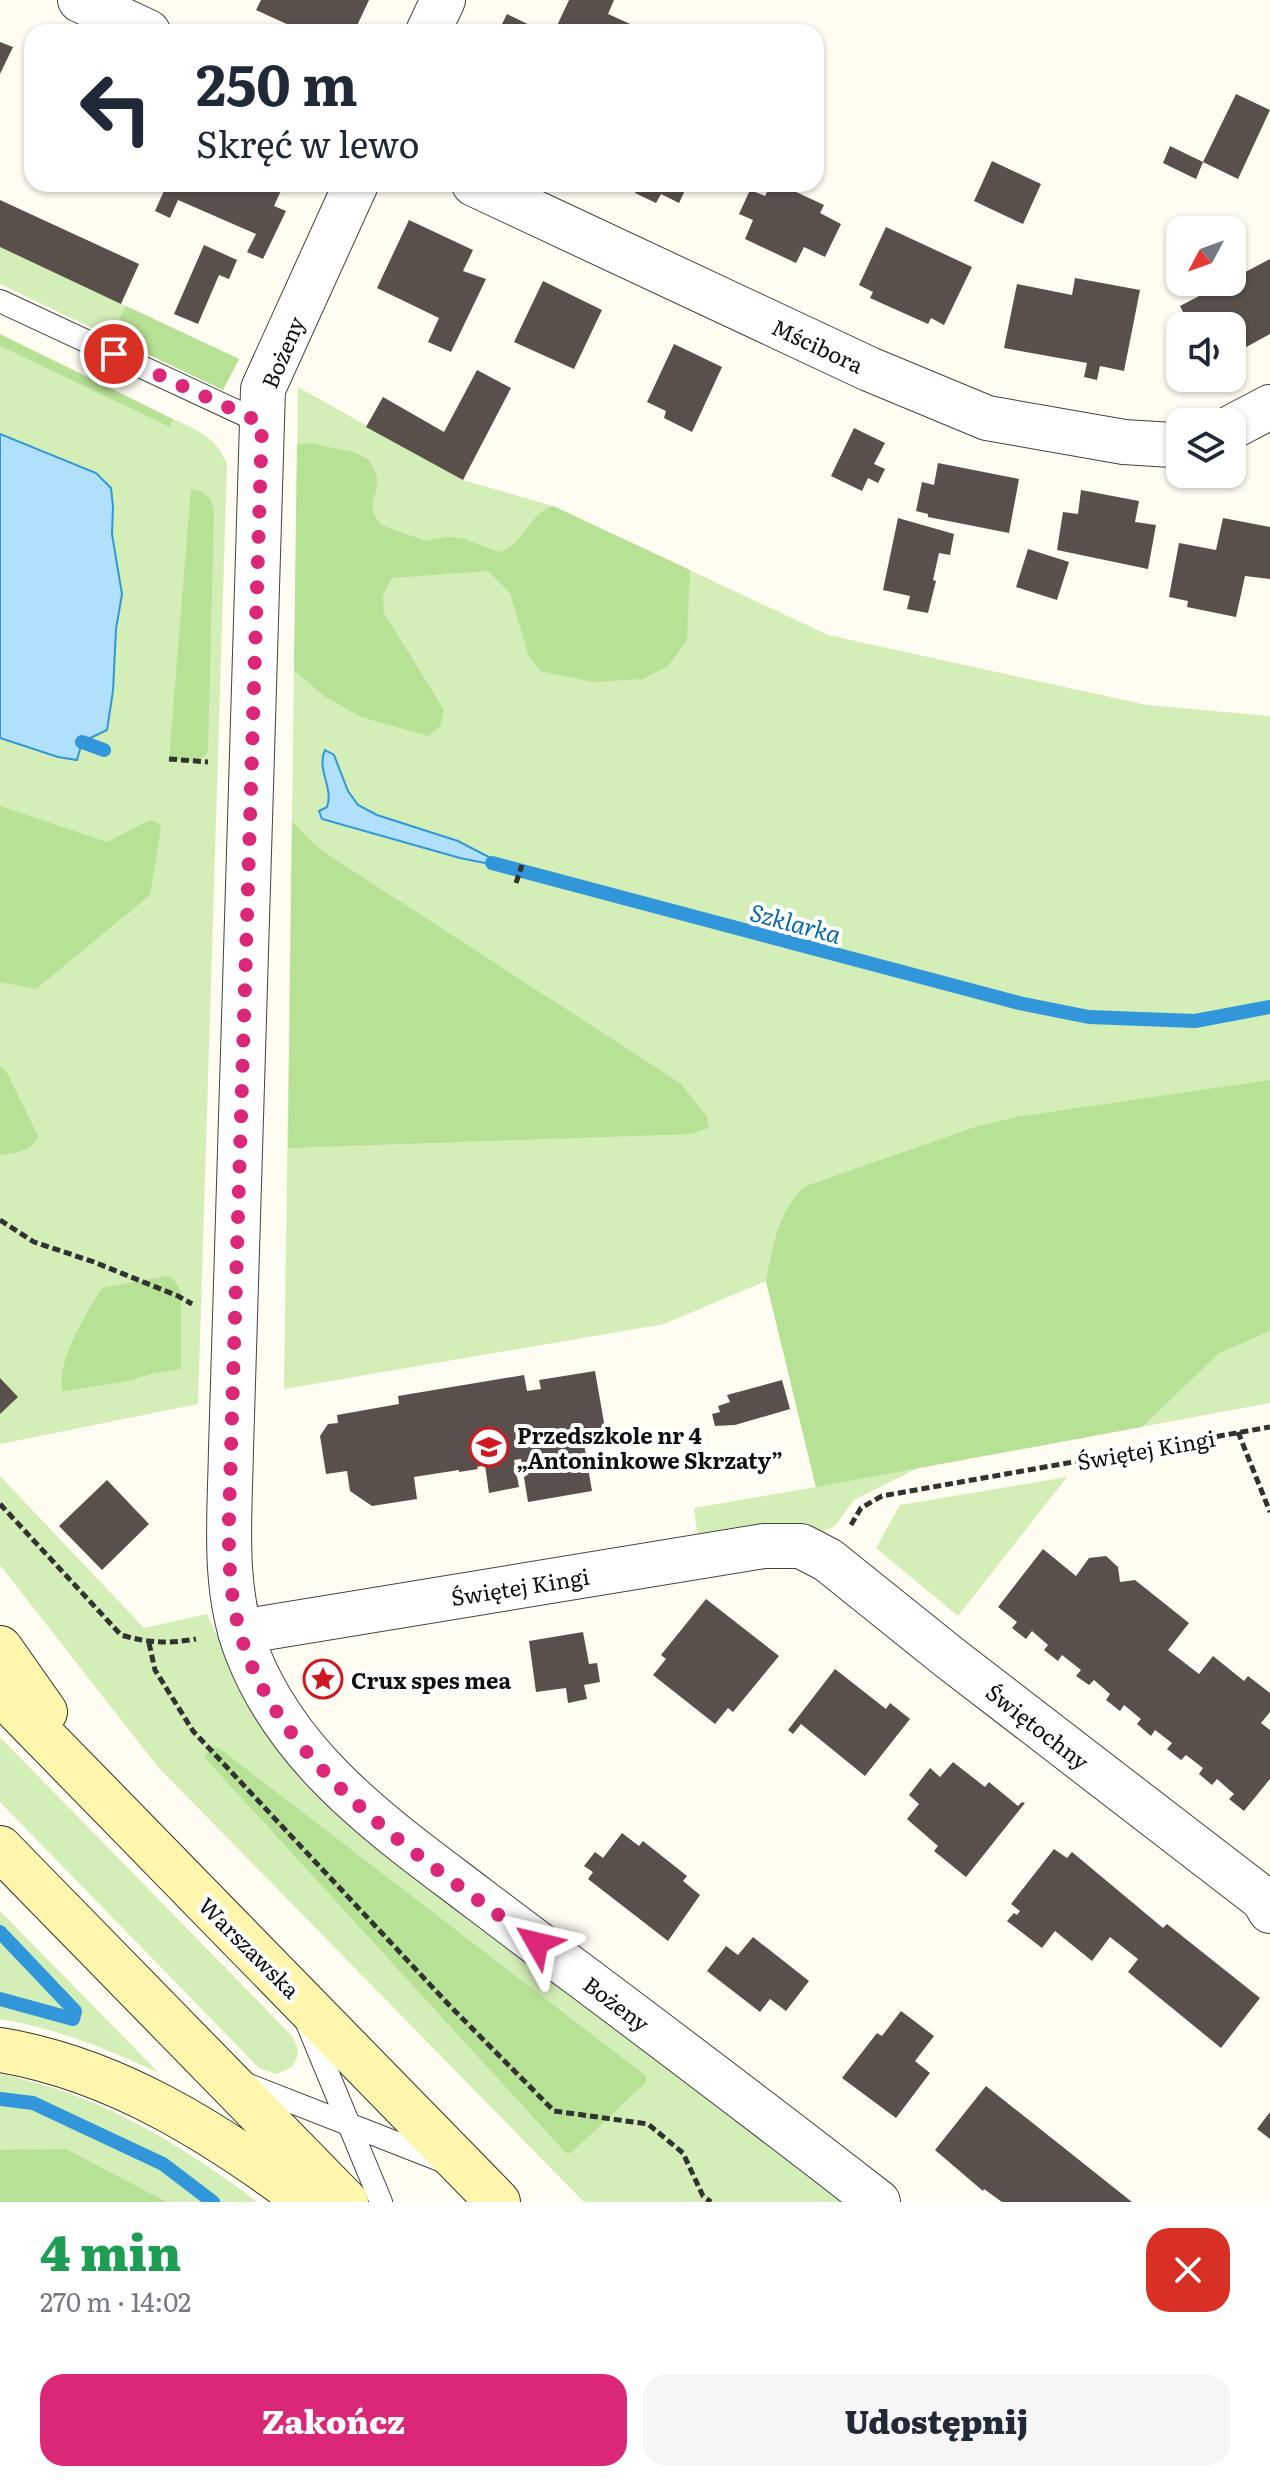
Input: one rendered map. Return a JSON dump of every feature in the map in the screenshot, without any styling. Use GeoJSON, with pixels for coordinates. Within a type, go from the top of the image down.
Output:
{"type":"FeatureCollection","features":[{"type":"Feature","properties":{"kind":"main road"},"geometry":{"type":"LineString","coordinates":[[0,1648],[110,1805]]}},
{"type":"Feature","properties":{"kind":"main road","name":"Warszawska"},"geometry":{"type":"LineString","coordinates":[[0,1692],[498,2202]]}},
{"type":"Feature","properties":{"kind":"main road"},"geometry":{"type":"LineString","coordinates":[[0,1848],[346,2202]]}},
{"type":"Feature","properties":{"kind":"main road"},"geometry":{"type":"LineString","coordinates":[[0,2050],[92,2074],[162,2106],[214,2137],[308,2202]]}},
{"type":"Feature","properties":{"kind":"street"},"geometry":{"type":"LineString","coordinates":[[80,0],[131,24]]}},
{"type":"Feature","properties":{"kind":"street"},"geometry":{"type":"LineString","coordinates":[[432,24],[443,0]]}},
{"type":"Feature","properties":{"kind":"street","name":"Bożeny"},"geometry":{"type":"LineString","coordinates":[[352,192],[263,389],[230,1549],[240,1632],[258,1677],[291,1733],[324,1773],[367,1812],[878,2202]]}},
{"type":"Feature","properties":{"kind":"street","name":"Mścibora"},"geometry":{"type":"LineString","coordinates":[[491,192],[869,369],[987,418],[1124,442],[1166,445]]}},
{"type":"Feature","properties":{"kind":"street"},"geometry":{"type":"LineString","coordinates":[[1246,420],[1270,407]]}},
{"type":"Feature","properties":{"kind":"street","name":"Świętej Kingi"},"geometry":{"type":"LineString","coordinates":[[240,1632],[764,1546],[801,1546]]}},
{"type":"Feature","properties":{"kind":"street","name":"Świętochny"},"geometry":{"type":"LineString","coordinates":[[801,1546],[828,1560],[950,1658],[1268,1901]]}},
{"type":"Feature","properties":{"kind":"lane"},"geometry":{"type":"LineString","coordinates":[[0,301],[262,423]]}},
{"type":"Feature","properties":{"kind":"lane"},"geometry":{"type":"LineString","coordinates":[[294,1992],[381,2202]]}},
{"type":"Feature","properties":{"kind":"lane"},"geometry":{"type":"LineString","coordinates":[[221,2074],[468,2171]]}},
{"type":"Feature","properties":{"kind":"path"},"geometry":{"type":"LineString","coordinates":[[169,759],[210,762]]}},
{"type":"Feature","properties":{"kind":"path"},"geometry":{"type":"LineString","coordinates":[[516,883],[522,865]]}},
{"type":"Feature","properties":{"kind":"path"},"geometry":{"type":"LineString","coordinates":[[0,1220],[34,1242],[164,1290],[208,1313],[235,1316]]}},
{"type":"Feature","properties":{"kind":"path","name":"Świętej Kingi"},"geometry":{"type":"LineString","coordinates":[[848,1530],[861,1508],[882,1496],[1270,1427]]}},
{"type":"Feature","properties":{"kind":"path"},"geometry":{"type":"LineString","coordinates":[[1238,1432],[1270,1512]]}},
{"type":"Feature","properties":{"kind":"path"},"geometry":{"type":"LineString","coordinates":[[0,1504],[121,1635],[149,1643],[176,1643],[240,1632]]}},
{"type":"Feature","properties":{"kind":"path"},"geometry":{"type":"LineString","coordinates":[[149,1643],[155,1670],[193,1731],[451,2007],[554,2111],[648,2124],[683,2153],[703,2196],[711,2202]]}},
{"type":"Feature","properties":{"kind":"green space"},"geometry":{"type":"Polygon","coordinates":[[[0,247],[239,359],[223,390],[0,284],[0,247]]]}},
{"type":"Feature","properties":{"kind":"green space"},"geometry":{"type":"Polygon","coordinates":[[[126,306],[239,359],[223,390],[110,336],[126,306]]]}},
{"type":"Feature","properties":{"kind":"green space"},"geometry":{"type":"Polygon","coordinates":[[[0,334],[173,419],[170,427],[0,346],[0,334]]]}},
{"type":"Feature","properties":{"kind":"green space"},"geometry":{"type":"Polygon","coordinates":[[[0,346],[171,426],[173,419],[191,427],[212,441],[227,464],[198,1404],[0,1444],[0,346]]]}},
{"type":"Feature","properties":{"kind":"green space"},"geometry":{"type":"Polygon","coordinates":[[[298,387],[463,480],[553,506],[828,635],[1147,705],[1270,716],[1270,1403],[918,1468],[854,1500],[835,1526],[814,1535],[698,1538],[694,1508],[816,1487],[766,1281],[664,1324],[284,1389],[298,387]]]}},
{"type":"Feature","properties":{"kind":"green space"},"geometry":{"type":"Polygon","coordinates":[[[309,443],[353,452],[368,459],[377,478],[372,506],[381,525],[426,541],[461,538],[499,552],[515,543],[538,515],[553,506],[690,570],[687,640],[668,666],[643,679],[592,682],[541,671],[529,657],[510,593],[488,571],[392,578],[383,596],[384,613],[444,710],[440,726],[428,736],[361,717],[324,696],[294,670],[297,445],[309,443]]]}},
{"type":"Feature","properties":{"kind":"green space"},"geometry":{"type":"Polygon","coordinates":[[[191,489],[207,495],[214,511],[208,751],[201,759],[192,761],[169,759],[191,489]]]}},
{"type":"Feature","properties":{"kind":"green space"},"geometry":{"type":"Polygon","coordinates":[[[0,806],[107,842],[150,820],[157,822],[161,828],[150,895],[36,989],[0,982],[0,806]]]}},
{"type":"Feature","properties":{"kind":"green space"},"geometry":{"type":"Polygon","coordinates":[[[292,821],[330,856],[680,1083],[706,1115],[709,1128],[691,1134],[288,1148],[292,821]]]}},
{"type":"Feature","properties":{"kind":"green space"},"geometry":{"type":"Polygon","coordinates":[[[0,1065],[6,1071],[38,1136],[27,1149],[0,1155],[0,1065]]]}},
{"type":"Feature","properties":{"kind":"green space"},"geometry":{"type":"Polygon","coordinates":[[[1270,1080],[1270,1331],[1219,1353],[1142,1427],[816,1487],[766,1281],[783,1217],[806,1186],[975,1127],[1016,1117],[1270,1080]]]}},
{"type":"Feature","properties":{"kind":"green space"},"geometry":{"type":"Polygon","coordinates":[[[167,1276],[173,1278],[181,1292],[181,1369],[63,1391],[62,1380],[68,1353],[102,1288],[167,1276]]]}},
{"type":"Feature","properties":{"kind":"green space"},"geometry":{"type":"Polygon","coordinates":[[[0,1476],[144,1628],[207,1614],[239,1683],[848,2202],[584,2202],[158,1767],[0,1565],[0,1476]]]}},
{"type":"Feature","properties":{"kind":"green space"},"geometry":{"type":"Polygon","coordinates":[[[1067,1477],[958,1616],[876,1548],[900,1505],[1067,1477]]]}},
{"type":"Feature","properties":{"kind":"green space"},"geometry":{"type":"Polygon","coordinates":[[[0,1737],[292,2036],[298,2052],[292,2067],[277,2074],[259,2068],[0,1802],[0,1737]]]}},
{"type":"Feature","properties":{"kind":"green space"},"geometry":{"type":"Polygon","coordinates":[[[213,1747],[219,1748],[646,2076],[646,2082],[571,2153],[566,2153],[206,1759],[213,1747]]]}},
{"type":"Feature","properties":{"kind":"green space"},"geometry":{"type":"Polygon","coordinates":[[[0,1911],[159,2073],[81,2040],[0,2019],[0,1911]]]}},
{"type":"Feature","properties":{"kind":"green space"},"geometry":{"type":"Polygon","coordinates":[[[0,2074],[83,2098],[133,2121],[182,2150],[257,2202],[166,2202],[67,2150],[0,2150],[0,2074]]]}},
{"type":"Feature","properties":{"kind":"green space"},"geometry":{"type":"Polygon","coordinates":[[[66,2149],[166,2202],[0,2202],[0,2150],[66,2149]]]}},
{"type":"Feature","properties":{"kind":"water"},"geometry":{"type":"Polygon","coordinates":[[[0,434],[96,473],[111,488],[112,534],[122,594],[116,629],[113,691],[107,730],[82,742],[77,760],[0,738],[0,434]]]}},
{"type":"Feature","properties":{"kind":"water"},"geometry":{"type":"Polygon","coordinates":[[[325,750],[334,755],[348,791],[358,805],[377,815],[458,841],[510,868],[460,858],[322,819],[319,811],[327,807],[329,800],[322,764],[325,750]]]}},
{"type":"Feature","properties":{"kind":"building"},"geometry":{"type":"Polygon","coordinates":[[[261,0],[369,0],[358,24],[287,24],[256,10],[261,0]]]}},
{"type":"Feature","properties":{"kind":"building"},"geometry":{"type":"Polygon","coordinates":[[[569,0],[614,0],[608,14],[630,24],[558,24],[569,0]]]}},
{"type":"Feature","properties":{"kind":"building"},"geometry":{"type":"Polygon","coordinates":[[[507,14],[528,24],[502,24],[507,14]]]}},
{"type":"Feature","properties":{"kind":"building"},"geometry":{"type":"Polygon","coordinates":[[[0,42],[13,47],[0,74],[0,42]]]}},
{"type":"Feature","properties":{"kind":"building"},"geometry":{"type":"Polygon","coordinates":[[[1236,94],[1270,110],[1238,179],[1203,162],[1236,94]]]}},
{"type":"Feature","properties":{"kind":"building"},"geometry":{"type":"Polygon","coordinates":[[[1170,146],[1203,162],[1196,179],[1163,163],[1170,146]]]}},
{"type":"Feature","properties":{"kind":"building"},"geometry":{"type":"Polygon","coordinates":[[[992,161],[1041,184],[1023,224],[974,201],[992,161]]]}},
{"type":"Feature","properties":{"kind":"building"},"geometry":{"type":"Polygon","coordinates":[[[163,192],[280,192],[274,206],[286,211],[263,259],[247,252],[256,234],[178,200],[170,218],[155,211],[163,192]]]}},
{"type":"Feature","properties":{"kind":"building"},"geometry":{"type":"Polygon","coordinates":[[[684,192],[679,203],[661,194],[656,203],[635,193],[684,192]]]}},
{"type":"Feature","properties":{"kind":"building"},"geometry":{"type":"Polygon","coordinates":[[[749,192],[765,196],[767,192],[796,192],[824,205],[820,213],[841,224],[825,257],[804,247],[796,263],[745,239],[753,220],[739,214],[749,192]]]}},
{"type":"Feature","properties":{"kind":"building"},"geometry":{"type":"Polygon","coordinates":[[[0,200],[139,264],[121,304],[0,247],[0,200]]]}},
{"type":"Feature","properties":{"kind":"building"},"geometry":{"type":"Polygon","coordinates":[[[409,220],[473,250],[463,271],[486,279],[451,352],[428,342],[439,318],[377,288],[409,220]]]}},
{"type":"Feature","properties":{"kind":"building"},"geometry":{"type":"Polygon","coordinates":[[[886,227],[972,267],[944,325],[931,318],[928,324],[870,298],[873,292],[859,285],[886,227]]]}},
{"type":"Feature","properties":{"kind":"building"},"geometry":{"type":"Polygon","coordinates":[[[204,245],[237,260],[229,279],[219,275],[198,324],[174,314],[204,245]]]}},
{"type":"Feature","properties":{"kind":"building"},"geometry":{"type":"Polygon","coordinates":[[[1270,259],[1270,334],[1246,347],[1246,312],[1183,312],[1180,306],[1199,296],[1246,296],[1246,272],[1270,259]]]}},
{"type":"Feature","properties":{"kind":"building"},"geometry":{"type":"Polygon","coordinates":[[[1075,278],[1140,290],[1124,371],[1100,366],[1097,380],[1084,377],[1087,363],[1004,348],[1017,284],[1072,295],[1075,278]]]}},
{"type":"Feature","properties":{"kind":"building"},"geometry":{"type":"Polygon","coordinates":[[[543,281],[602,310],[574,369],[514,342],[543,281]]]}},
{"type":"Feature","properties":{"kind":"building"},"geometry":{"type":"Polygon","coordinates":[[[674,344],[722,367],[692,432],[664,418],[666,411],[647,402],[674,344]]]}},
{"type":"Feature","properties":{"kind":"building"},"geometry":{"type":"Polygon","coordinates":[[[477,370],[511,388],[463,480],[366,427],[383,397],[444,432],[477,370]]]}},
{"type":"Feature","properties":{"kind":"building"},"geometry":{"type":"Polygon","coordinates":[[[854,428],[885,443],[874,464],[885,469],[878,483],[868,478],[862,491],[831,476],[854,428]]]}},
{"type":"Feature","properties":{"kind":"building"},"geometry":{"type":"Polygon","coordinates":[[[938,463],[1019,479],[1009,533],[928,517],[928,514],[916,511],[922,482],[934,485],[938,463]]]}},
{"type":"Feature","properties":{"kind":"building"},"geometry":{"type":"Polygon","coordinates":[[[1081,490],[1139,501],[1135,522],[1156,525],[1148,569],[1057,550],[1063,512],[1078,514],[1081,490]]]}},
{"type":"Feature","properties":{"kind":"building"},"geometry":{"type":"Polygon","coordinates":[[[898,518],[954,534],[950,555],[939,553],[928,613],[907,609],[910,596],[883,590],[898,518]]]}},
{"type":"Feature","properties":{"kind":"building"},"geometry":{"type":"Polygon","coordinates":[[[1223,518],[1270,527],[1270,579],[1245,576],[1236,617],[1187,607],[1188,601],[1169,597],[1179,543],[1216,550],[1223,518]]]}},
{"type":"Feature","properties":{"kind":"building"},"geometry":{"type":"Polygon","coordinates":[[[1028,549],[1069,562],[1057,600],[1016,587],[1028,549]]]}},
{"type":"Feature","properties":{"kind":"building"},"geometry":{"type":"Polygon","coordinates":[[[595,1371],[606,1434],[583,1438],[592,1491],[528,1502],[521,1459],[514,1460],[519,1487],[489,1493],[485,1465],[478,1469],[414,1477],[417,1499],[372,1506],[350,1491],[347,1471],[326,1474],[320,1436],[328,1424],[338,1423],[337,1415],[399,1404],[398,1396],[524,1375],[527,1391],[541,1389],[539,1380],[595,1371]]]}},
{"type":"Feature","properties":{"kind":"building"},"geometry":{"type":"Polygon","coordinates":[[[0,1378],[18,1397],[0,1414],[0,1378]]]}},
{"type":"Feature","properties":{"kind":"building"},"geometry":{"type":"Polygon","coordinates":[[[782,1380],[790,1409],[735,1425],[715,1426],[712,1414],[720,1412],[718,1406],[730,1402],[727,1395],[782,1380]]]}},
{"type":"Feature","properties":{"kind":"building"},"geometry":{"type":"Polygon","coordinates":[[[107,1480],[149,1524],[102,1570],[59,1526],[107,1480]]]}},
{"type":"Feature","properties":{"kind":"building"},"geometry":{"type":"Polygon","coordinates":[[[1043,1549],[1076,1576],[1089,1558],[1106,1556],[1118,1567],[1120,1582],[1135,1580],[1189,1623],[1168,1650],[1199,1674],[1213,1656],[1244,1681],[1248,1676],[1270,1693],[1270,1712],[1261,1723],[1270,1730],[1270,1779],[1244,1811],[1229,1799],[1234,1794],[1217,1779],[1212,1785],[1199,1774],[1203,1768],[1186,1755],[1181,1760],[1167,1749],[1172,1743],[1155,1730],[1151,1736],[1137,1724],[1141,1719],[1124,1705],[1120,1711],[1106,1700],[1110,1694],[1094,1680],[1089,1685],[1076,1676],[1081,1670],[1062,1655],[1058,1661],[1044,1650],[1048,1645],[1032,1631],[1026,1639],[1012,1628],[1017,1622],[998,1607],[1043,1549]]]}},
{"type":"Feature","properties":{"kind":"building"},"geometry":{"type":"Polygon","coordinates":[[[706,1599],[779,1656],[733,1712],[728,1708],[715,1724],[653,1675],[666,1659],[661,1655],[706,1599]]]}},
{"type":"Feature","properties":{"kind":"building"},"geometry":{"type":"Polygon","coordinates":[[[583,1632],[589,1664],[597,1663],[600,1682],[584,1685],[587,1699],[568,1703],[566,1688],[536,1692],[529,1641],[583,1632]]]}},
{"type":"Feature","properties":{"kind":"building"},"geometry":{"type":"Polygon","coordinates":[[[835,1669],[886,1709],[890,1703],[910,1719],[865,1776],[801,1724],[793,1734],[788,1730],[835,1669]]]}},
{"type":"Feature","properties":{"kind":"building"},"geometry":{"type":"Polygon","coordinates":[[[953,1762],[985,1787],[989,1782],[1018,1806],[1025,1803],[966,1877],[934,1851],[938,1846],[907,1819],[919,1804],[909,1795],[930,1768],[940,1777],[953,1762]]]}},
{"type":"Feature","properties":{"kind":"building"},"geometry":{"type":"Polygon","coordinates":[[[622,1833],[639,1846],[643,1841],[687,1876],[683,1881],[700,1895],[668,1941],[588,1879],[593,1872],[584,1866],[595,1852],[603,1858],[622,1833]]]}},
{"type":"Feature","properties":{"kind":"building"},"geometry":{"type":"Polygon","coordinates":[[[1054,1849],[1067,1858],[1072,1852],[1163,1928],[1167,1924],[1260,1998],[1221,2048],[1128,1972],[1138,1959],[1110,1937],[1092,1961],[1055,1931],[1042,1948],[1007,1921],[1020,1911],[1011,1904],[1054,1849]]]}},
{"type":"Feature","properties":{"kind":"building"},"geometry":{"type":"Polygon","coordinates":[[[753,1937],[809,1981],[786,2011],[770,1999],[760,2012],[707,1971],[726,1946],[738,1955],[753,1937]]]}},
{"type":"Feature","properties":{"kind":"building"},"geometry":{"type":"Polygon","coordinates":[[[901,2011],[934,2036],[915,2061],[930,2073],[896,2118],[842,2078],[877,2033],[882,2036],[901,2011]]]}},
{"type":"Feature","properties":{"kind":"building"},"geometry":{"type":"Polygon","coordinates":[[[986,2086],[1132,2202],[1002,2202],[983,2191],[935,2150],[986,2086]]]}},
{"type":"Feature","properties":{"kind":"building"},"geometry":{"type":"Polygon","coordinates":[[[1270,2112],[1270,2139],[1257,2129],[1270,2112]]]}},
{"type":"Feature","properties":{"kind":"waterway","name":"Szklarka"},"geometry":{"type":"LineString","coordinates":[[82,742],[104,750]]}},
{"type":"Feature","properties":{"kind":"waterway","name":"Szklarka"},"geometry":{"type":"LineString","coordinates":[[492,863],[1019,1003],[1089,1017],[1195,1021],[1270,1007]]}},
{"type":"Feature","properties":{"kind":"waterway"},"geometry":{"type":"LineString","coordinates":[[0,1932],[75,2011],[73,2019],[0,1999]]}},
{"type":"Feature","properties":{"kind":"waterway"},"geometry":{"type":"LineString","coordinates":[[0,2099],[33,2103],[163,2164],[213,2202]]}},
{"type":"Feature","properties":{"kind":"place","name":"Przedszkole nr 4 „Antoninkowe Skrzaty”"},"geometry":{"type":"Point","coordinates":[489,1447]}},
{"type":"Feature","properties":{"kind":"place","name":"Crux spes mea"},"geometry":{"type":"Point","coordinates":[323,1679]}},
{"type":"Feature","properties":{"kind":"route"},"geometry":{"type":"LineString","coordinates":[[114,354],[262,423],[231,1449],[230,1564],[239,1630],[275,1708],[324,1773],[379,1822],[537,1943]]}}]}
